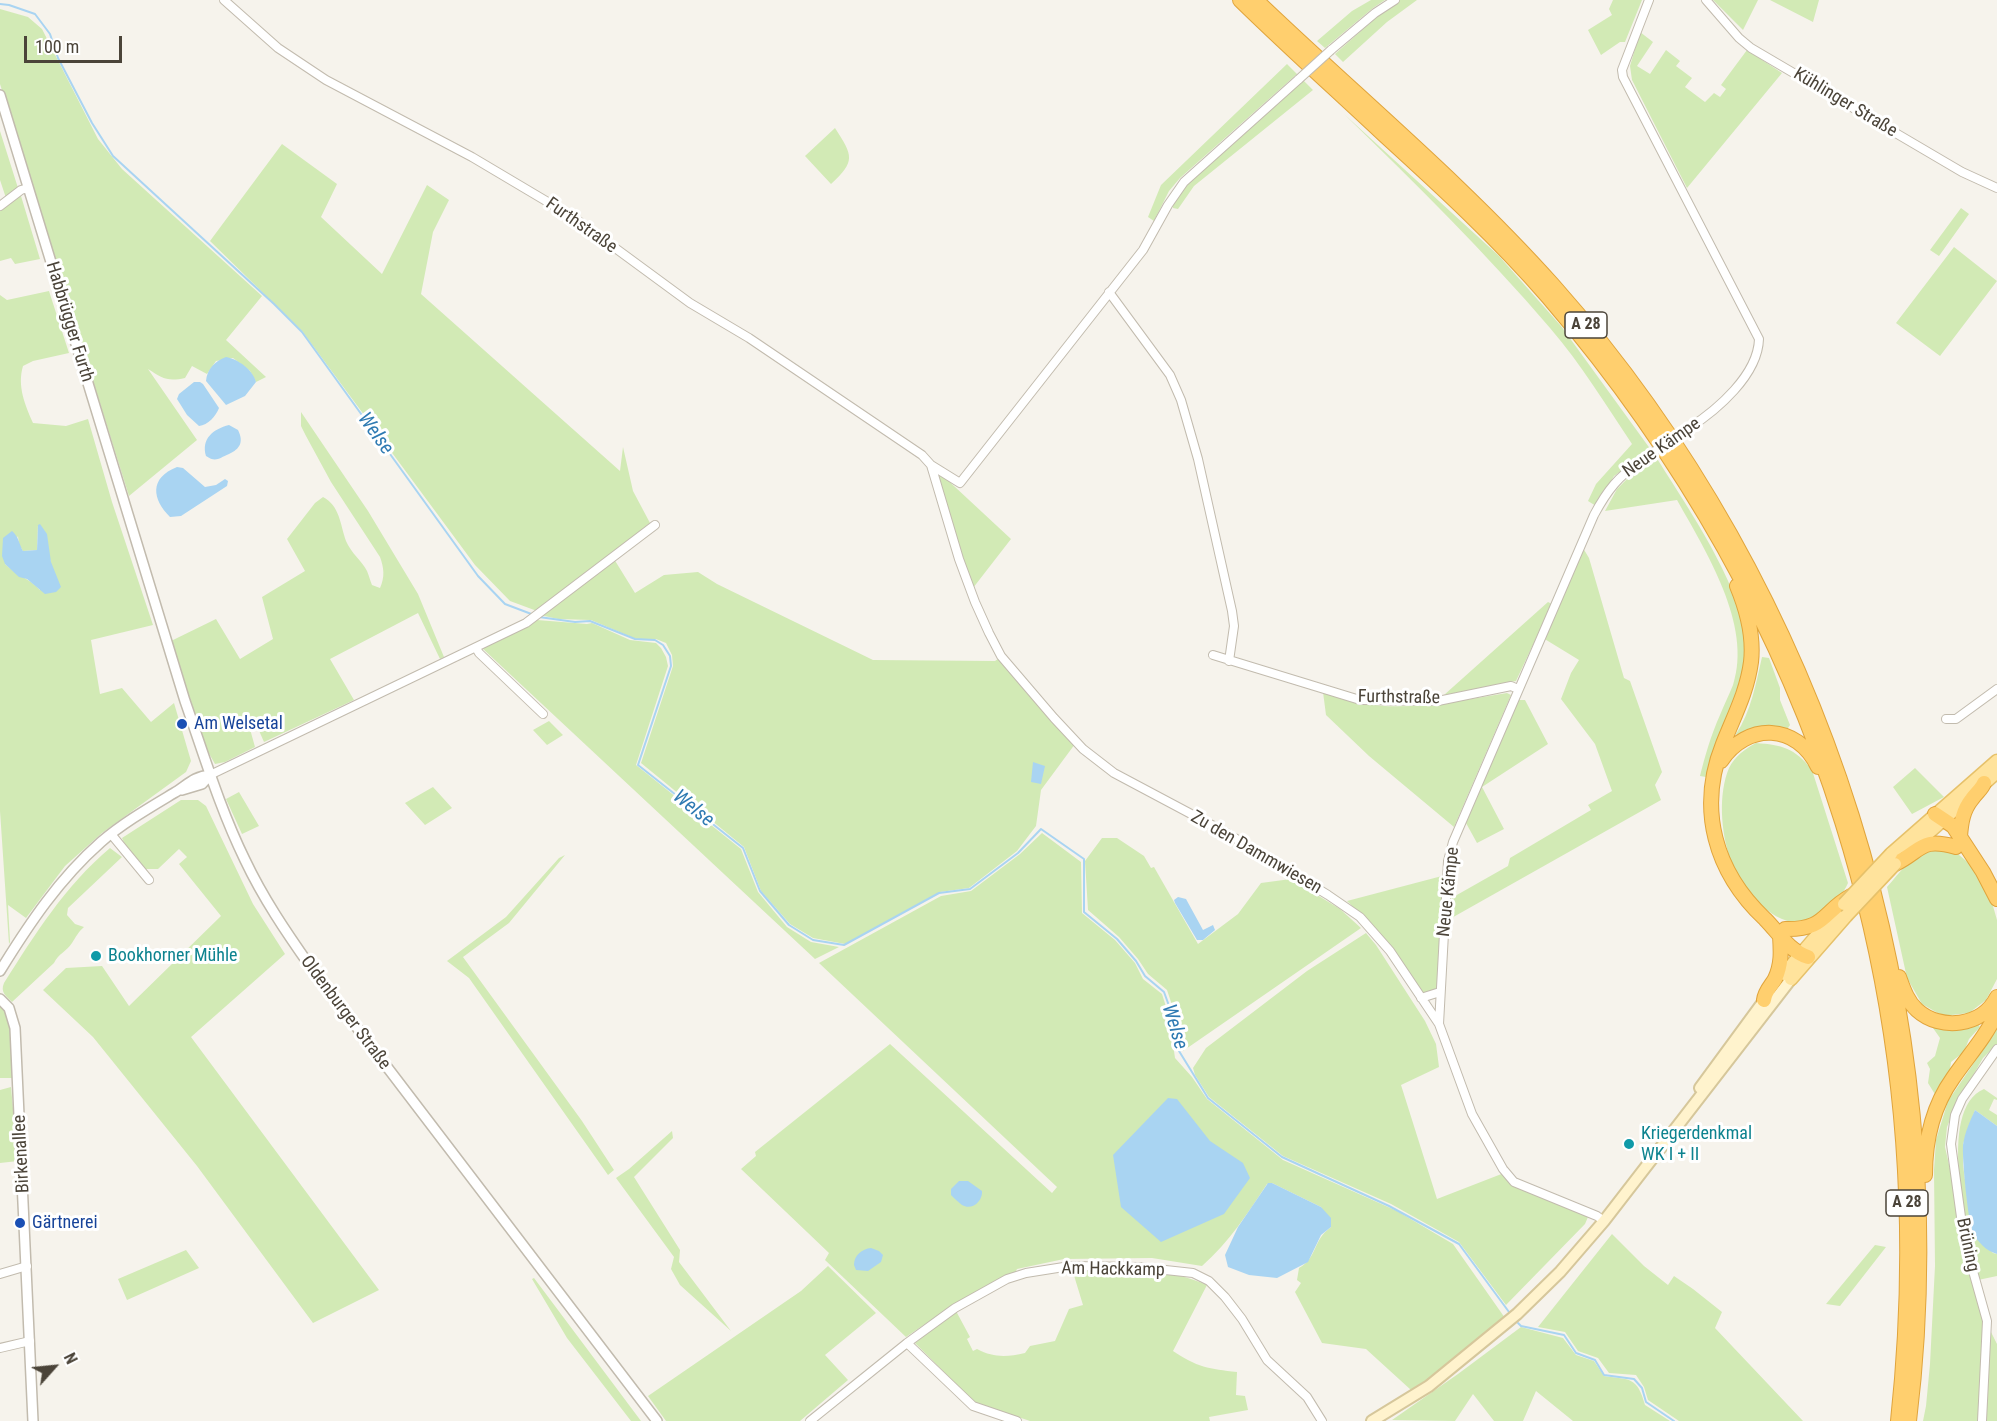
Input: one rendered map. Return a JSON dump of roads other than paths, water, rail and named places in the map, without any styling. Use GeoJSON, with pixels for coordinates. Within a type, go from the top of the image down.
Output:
{"type":"FeatureCollection","features":[{"type":"Feature","properties":{"kind":"highway","name":"A 28"},"geometry":{"type":"LineString","coordinates":[[1240,0],[1436,182],[1546,294],[1616,381],[1692,491],[1747,589],[1791,682],[1811,731],[1852,855],[1873,935],[1898,1079],[1905,1149],[1908,1225],[1905,1338],[1898,1421]]}},
{"type":"Feature","properties":{"kind":"highway","name":"A 28"},"geometry":{"type":"LineString","coordinates":[[1256,0],[1444,174],[1517,246],[1590,329],[1664,429],[1735,543],[1802,679],[1857,829],[1886,942],[1910,1087],[1919,1224],[1917,1332],[1909,1421]]}},
{"type":"Feature","properties":{"kind":"highway"},"geometry":{"type":"LineString","coordinates":[[1732,561],[1736,583],[1749,620],[1751,660],[1742,701],[1722,745],[1716,767],[1712,806],[1714,832],[1720,856],[1736,886],[1767,921],[1782,933],[1799,940],[1806,954]]}},
{"type":"Feature","properties":{"kind":"highway"},"geometry":{"type":"LineString","coordinates":[[1716,767],[1735,744],[1751,735],[1772,733],[1792,739],[1803,746],[1816,763],[1833,807],[1839,813]]}},
{"type":"Feature","properties":{"kind":"highway"},"geometry":{"type":"LineString","coordinates":[[1958,842],[1965,808],[1984,783]]}},
{"type":"Feature","properties":{"kind":"highway"},"geometry":{"type":"LineString","coordinates":[[1937,818],[1947,838],[1958,842],[1973,858],[1997,899]]}},
{"type":"Feature","properties":{"kind":"highway"},"geometry":{"type":"LineString","coordinates":[[1893,859],[1923,845],[1958,842]]}},
{"type":"Feature","properties":{"kind":"highway"},"geometry":{"type":"LineString","coordinates":[[1782,933],[1811,927],[1846,904]]}},
{"type":"Feature","properties":{"kind":"highway"},"geometry":{"type":"LineString","coordinates":[[1764,1000],[1765,994],[1776,977],[1780,963],[1782,933]]}},
{"type":"Feature","properties":{"kind":"highway"},"geometry":{"type":"LineString","coordinates":[[1886,942],[1894,952],[1898,972],[1908,999],[1927,1017],[1940,1023],[1967,1022],[1986,1012],[1997,997]]}},
{"type":"Feature","properties":{"kind":"highway"},"geometry":{"type":"LineString","coordinates":[[1919,1224],[1925,1211],[1926,1150],[1936,1108],[1943,1093],[1982,1038],[1997,1012]]}},
{"type":"Feature","properties":{"kind":"main road"},"geometry":{"type":"LineString","coordinates":[[1372,1421],[1429,1386],[1517,1314],[1560,1272],[1604,1221],[1678,1124],[1694,1107],[1788,977],[1846,904],[1997,761]]}},
{"type":"Feature","properties":{"kind":"main road"},"geometry":{"type":"LineString","coordinates":[[1937,818],[1997,772]]}},
{"type":"Feature","properties":{"kind":"main road"},"geometry":{"type":"LineString","coordinates":[[1846,904],[1893,859]]}},
{"type":"Feature","properties":{"kind":"main road"},"geometry":{"type":"LineString","coordinates":[[1678,1124],[1715,1066],[1764,1000],[1788,977]]}},
{"type":"Feature","properties":{"kind":"street","name":"Furthstraße"},"geometry":{"type":"LineString","coordinates":[[224,0],[260,33],[306,68],[382,111],[472,157],[573,217],[690,303],[749,338],[960,483],[1109,292]]}},
{"type":"Feature","properties":{"kind":"street"},"geometry":{"type":"LineString","coordinates":[[1229,661],[1234,626],[1232,611],[1198,459],[1180,400],[1170,375],[1109,292],[1143,250],[1168,205],[1184,182],[1331,50],[1375,13],[1395,0]]}},
{"type":"Feature","properties":{"kind":"street","name":"Neue Kämpe"},"geometry":{"type":"LineString","coordinates":[[1438,1024],[1448,861],[1453,842],[1603,498],[1624,473],[1716,408],[1748,372],[1759,351],[1759,339],[1623,77],[1622,69],[1649,0]]}},
{"type":"Feature","properties":{"kind":"street","name":"Kühlinger Straße"},"geometry":{"type":"LineString","coordinates":[[1706,0],[1739,38],[1751,48],[1962,172],[1997,188]]}},
{"type":"Feature","properties":{"kind":"street","name":"Habbrügger Furth"},"geometry":{"type":"LineString","coordinates":[[0,95],[138,548]]}},
{"type":"Feature","properties":{"kind":"street"},"geometry":{"type":"LineString","coordinates":[[0,206],[21,190],[28,188]]}},
{"type":"Feature","properties":{"kind":"street","name":"Zu den Dammwiesen"},"geometry":{"type":"LineString","coordinates":[[931,465],[958,559],[989,633],[1001,656],[1054,718],[1083,749],[1114,773],[1225,832],[1360,917],[1384,944],[1438,1024],[1472,1114],[1503,1169],[1514,1182],[1597,1216],[1604,1221]]}},
{"type":"Feature","properties":{"kind":"street"},"geometry":{"type":"LineString","coordinates":[[0,971],[24,931],[58,885],[111,834],[147,809],[177,792],[189,782],[210,775],[513,630],[533,618],[655,525]]}},
{"type":"Feature","properties":{"kind":"street","name":"Oldenburger Straße"},"geometry":{"type":"LineString","coordinates":[[138,548],[210,775],[237,843],[256,882],[310,966],[596,1344],[657,1421]]}},
{"type":"Feature","properties":{"kind":"street"},"geometry":{"type":"LineString","coordinates":[[476,648],[543,714]]}},
{"type":"Feature","properties":{"kind":"street","name":"Furthstraße"},"geometry":{"type":"LineString","coordinates":[[1213,656],[1360,700],[1438,701],[1511,686],[1518,689]]}},
{"type":"Feature","properties":{"kind":"street"},"geometry":{"type":"LineString","coordinates":[[1946,719],[1956,719],[1997,689]]}},
{"type":"Feature","properties":{"kind":"street"},"geometry":{"type":"LineString","coordinates":[[111,834],[150,880]]}},
{"type":"Feature","properties":{"kind":"street"},"geometry":{"type":"LineString","coordinates":[[1421,998],[1440,992]]}},
{"type":"Feature","properties":{"kind":"street","name":"Birkenallee"},"geometry":{"type":"LineString","coordinates":[[0,999],[9,1008],[15,1028],[33,1421]]}},
{"type":"Feature","properties":{"kind":"street","name":"Brüning"},"geometry":{"type":"LineString","coordinates":[[1982,1421],[1987,1322],[1965,1239],[1951,1144],[1955,1115],[1962,1099],[1997,1049]]}},
{"type":"Feature","properties":{"kind":"street"},"geometry":{"type":"LineString","coordinates":[[0,1274],[27,1266]]}},
{"type":"Feature","properties":{"kind":"street","name":"Am Hackkamp"},"geometry":{"type":"LineString","coordinates":[[810,1421],[907,1343],[955,1308],[1007,1279],[1026,1273],[1070,1266],[1138,1267],[1193,1273],[1209,1281],[1242,1319],[1267,1360],[1307,1397],[1322,1421]]}},
{"type":"Feature","properties":{"kind":"street"},"geometry":{"type":"LineString","coordinates":[[0,1348],[30,1341]]}},
{"type":"Feature","properties":{"kind":"street"},"geometry":{"type":"LineString","coordinates":[[907,1343],[973,1406],[1017,1421]]}},
{"type":"Feature","properties":{"kind":"water"},"geometry":{"type":"Polygon","coordinates":[[[226,357],[244,366],[252,373],[256,382],[245,396],[226,405],[206,381],[212,366],[226,357]]]}},
{"type":"Feature","properties":{"kind":"water"},"geometry":{"type":"Polygon","coordinates":[[[194,382],[203,384],[219,408],[211,420],[199,426],[187,415],[177,399],[179,394],[194,382]]]}},
{"type":"Feature","properties":{"kind":"water"},"geometry":{"type":"Polygon","coordinates":[[[229,425],[238,430],[240,434],[241,442],[238,447],[218,459],[206,456],[207,440],[213,432],[229,425]]]}},
{"type":"Feature","properties":{"kind":"water"},"geometry":{"type":"Polygon","coordinates":[[[177,467],[183,468],[205,487],[216,485],[225,479],[228,481],[227,486],[181,516],[170,517],[160,503],[156,489],[162,477],[177,467]]]}},
{"type":"Feature","properties":{"kind":"water"},"geometry":{"type":"Polygon","coordinates":[[[40,524],[47,534],[51,562],[61,587],[56,592],[45,594],[27,579],[19,577],[5,564],[2,556],[3,538],[12,531],[18,538],[23,551],[37,550],[38,525],[40,524]]]}},
{"type":"Feature","properties":{"kind":"water"},"geometry":{"type":"Polygon","coordinates":[[[1033,762],[1045,766],[1041,784],[1031,782],[1033,762]]]}},
{"type":"Feature","properties":{"kind":"water"},"geometry":{"type":"Polygon","coordinates":[[[1178,897],[1186,899],[1203,930],[1213,925],[1215,930],[1203,940],[1197,940],[1175,903],[1174,900],[1178,897]]]}},
{"type":"Feature","properties":{"kind":"water"},"geometry":{"type":"Polygon","coordinates":[[[1168,1098],[1177,1099],[1210,1141],[1243,1163],[1250,1178],[1224,1214],[1161,1242],[1121,1207],[1113,1155],[1168,1098]]]}},
{"type":"Feature","properties":{"kind":"water"},"geometry":{"type":"Polygon","coordinates":[[[1975,1110],[1997,1126],[1997,1254],[1977,1240],[1969,1217],[1963,1145],[1975,1110]]]}},
{"type":"Feature","properties":{"kind":"water"},"geometry":{"type":"Polygon","coordinates":[[[959,1181],[968,1181],[982,1191],[981,1198],[973,1206],[966,1207],[951,1195],[951,1189],[959,1181]]]}},
{"type":"Feature","properties":{"kind":"water"},"geometry":{"type":"Polygon","coordinates":[[[1268,1183],[1321,1207],[1331,1218],[1331,1227],[1321,1235],[1308,1262],[1277,1278],[1249,1275],[1228,1267],[1225,1255],[1238,1227],[1268,1183]]]}},
{"type":"Feature","properties":{"kind":"water"},"geometry":{"type":"Polygon","coordinates":[[[871,1248],[883,1255],[881,1262],[868,1271],[856,1270],[854,1261],[857,1255],[871,1248]]]}},
{"type":"Feature","properties":{"kind":"waterway","name":"Welse"},"geometry":{"type":"LineString","coordinates":[[0,4],[35,14],[50,34],[58,58],[92,123],[113,156],[302,332],[478,576],[505,604],[534,615]]}},
{"type":"Feature","properties":{"kind":"waterway","name":"Welse"},"geometry":{"type":"LineString","coordinates":[[539,617],[575,622],[590,621],[635,639],[655,640],[663,645],[670,656],[671,666],[638,765],[743,848],[760,891],[789,925],[813,940],[844,945],[939,893],[970,889],[1018,853],[1041,829],[1084,859],[1084,912],[1117,939],[1136,961],[1145,976],[1164,992],[1172,1014],[1179,1051],[1208,1098],[1282,1157],[1389,1206],[1459,1244],[1509,1312]]}},
{"type":"Feature","properties":{"kind":"waterway","name":"Welse"},"geometry":{"type":"LineString","coordinates":[[1518,1323],[1521,1326],[1564,1335],[1576,1353],[1595,1360],[1604,1375],[1634,1379],[1642,1388],[1646,1402],[1674,1421]]}},
{"type":"Feature","properties":{"kind":"place","name":"Am Welsetal"},"geometry":{"type":"Point","coordinates":[182,724]}},
{"type":"Feature","properties":{"kind":"place","name":"Bookhorner Mühle"},"geometry":{"type":"Point","coordinates":[96,956]}},
{"type":"Feature","properties":{"kind":"place","name":"Kriegerdenkmal WK I + II"},"geometry":{"type":"Point","coordinates":[1629,1144]}},
{"type":"Feature","properties":{"kind":"place","name":"Gärtnerei"},"geometry":{"type":"Point","coordinates":[20,1223]}}]}
